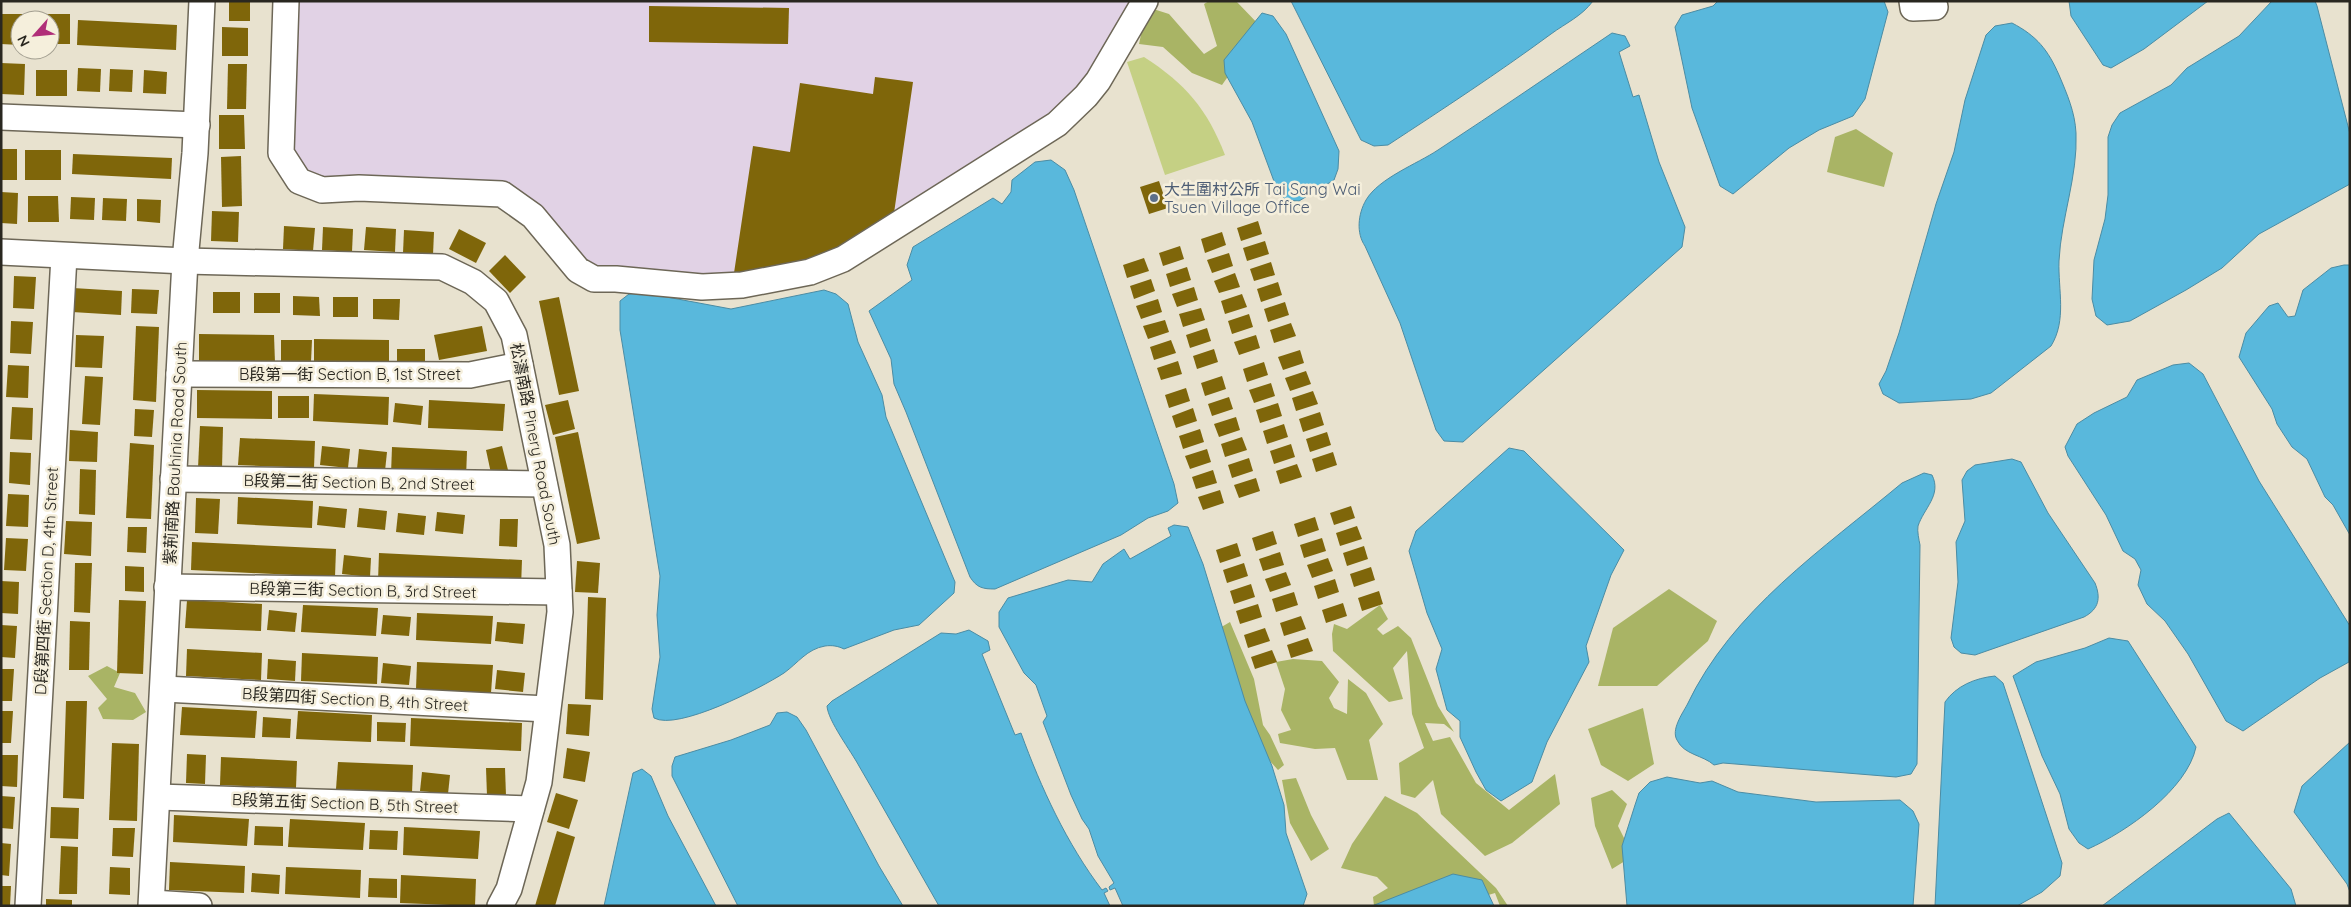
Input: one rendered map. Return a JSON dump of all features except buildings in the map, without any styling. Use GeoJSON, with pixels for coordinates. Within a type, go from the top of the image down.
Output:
{"type":"FeatureCollection","features":[{"type":"Feature","properties":{"kind":"street","name":"紫荊南路 Bauhinia Road South"},"geometry":{"type":"LineString","coordinates":[[152,905],[164,689],[167,587],[185,262],[197,125],[202,1]]}},
{"type":"Feature","properties":{"kind":"street"},"geometry":{"type":"LineString","coordinates":[[286,1],[281,153],[300,181],[322,190],[359,188],[502,194],[533,216],[578,270],[594,279],[616,279],[702,287],[742,285],[810,272],[843,259],[1037,138],[1072,111],[1098,81],[1145,1]]}},
{"type":"Feature","properties":{"kind":"street"},"geometry":{"type":"LineString","coordinates":[[1,118],[197,125]]}},
{"type":"Feature","properties":{"kind":"street","name":"松濤南路 Pinery Road South"},"geometry":{"type":"LineString","coordinates":[[1,252],[185,262],[442,267],[473,282],[496,300],[514,336],[520,365],[556,545],[560,612],[539,782],[509,889],[500,906]]}},
{"type":"Feature","properties":{"kind":"street","name":"D段第四街 Section D, 4th Street"},"geometry":{"type":"LineString","coordinates":[[28,906],[64,256]]}},
{"type":"Feature","properties":{"kind":"street","name":"B段第一街 Section B, 1st Street"},"geometry":{"type":"LineString","coordinates":[[179,374],[470,375],[520,365]]}},
{"type":"Feature","properties":{"kind":"street","name":"B段第二街 Section B, 2nd Street"},"geometry":{"type":"LineString","coordinates":[[174,479],[544,484]]}},
{"type":"Feature","properties":{"kind":"street","name":"B段第三街 Section B, 3rd Street"},"geometry":{"type":"LineString","coordinates":[[167,587],[559,592]]}},
{"type":"Feature","properties":{"kind":"street","name":"B段第四街 Section B, 4th Street"},"geometry":{"type":"LineString","coordinates":[[164,689],[547,709]]}},
{"type":"Feature","properties":{"kind":"street","name":"B段第五街 Section B, 5th Street"},"geometry":{"type":"LineString","coordinates":[[158,796],[531,809]]}},
{"type":"Feature","properties":{"kind":"street"},"geometry":{"type":"LineString","coordinates":[[152,905],[199,906]]}},
{"type":"Feature","properties":{"kind":"shaded area"},"geometry":{"type":"Polygon","coordinates":[[[296,1],[1130,1],[1088,74],[1063,102],[1049,114],[904,207],[807,260],[734,273],[702,275],[616,266],[597,267],[586,261],[541,207],[505,184],[314,178],[293,157],[296,1]]]}},
{"type":"Feature","properties":{"kind":"green space"},"geometry":{"type":"Polygon","coordinates":[[[1209,1],[1236,1],[1262,28],[1222,85],[1192,73],[1163,47],[1139,44],[1147,7],[1169,14],[1204,54],[1217,46],[1204,4],[1209,1]]]}},
{"type":"Feature","properties":{"kind":"green space"},"geometry":{"type":"Polygon","coordinates":[[[1144,57],[1172,77],[1194,99],[1211,124],[1225,155],[1165,175],[1127,62],[1144,57]]]}},
{"type":"Feature","properties":{"kind":"green space"},"geometry":{"type":"Polygon","coordinates":[[[1856,129],[1893,153],[1884,187],[1827,172],[1835,137],[1856,129]]]}},
{"type":"Feature","properties":{"kind":"green space"},"geometry":{"type":"Polygon","coordinates":[[[1669,589],[1717,621],[1708,641],[1657,686],[1598,686],[1613,628],[1669,589]]]}},
{"type":"Feature","properties":{"kind":"green space"},"geometry":{"type":"Polygon","coordinates":[[[1380,605],[1388,619],[1377,629],[1383,635],[1398,626],[1411,638],[1438,706],[1454,732],[1444,724],[1425,723],[1433,741],[1450,737],[1476,783],[1509,810],[1555,774],[1560,804],[1512,843],[1485,856],[1441,814],[1433,780],[1415,798],[1401,794],[1399,763],[1424,748],[1412,714],[1407,651],[1393,668],[1403,699],[1389,702],[1333,651],[1332,634],[1334,624],[1347,629],[1380,605]]]}},
{"type":"Feature","properties":{"kind":"green space"},"geometry":{"type":"Polygon","coordinates":[[[1230,622],[1254,679],[1263,725],[1270,735],[1284,765],[1278,770],[1259,749],[1218,629],[1230,622]]]}},
{"type":"Feature","properties":{"kind":"green space"},"geometry":{"type":"Polygon","coordinates":[[[1293,659],[1322,661],[1339,682],[1329,698],[1334,708],[1347,714],[1348,679],[1366,693],[1383,724],[1369,740],[1378,780],[1347,780],[1335,748],[1315,749],[1280,743],[1278,734],[1291,730],[1281,710],[1285,689],[1276,662],[1293,659]]]}},
{"type":"Feature","properties":{"kind":"green space"},"geometry":{"type":"Polygon","coordinates":[[[107,666],[120,673],[114,687],[135,693],[146,712],[133,720],[103,719],[98,708],[107,699],[88,676],[107,666]]]}},
{"type":"Feature","properties":{"kind":"green space"},"geometry":{"type":"Polygon","coordinates":[[[1643,708],[1654,764],[1628,781],[1601,765],[1588,729],[1643,708]]]}},
{"type":"Feature","properties":{"kind":"green space"},"geometry":{"type":"Polygon","coordinates":[[[1296,778],[1311,815],[1329,849],[1311,861],[1290,823],[1282,780],[1296,778]]]}},
{"type":"Feature","properties":{"kind":"green space"},"geometry":{"type":"Polygon","coordinates":[[[1612,790],[1627,804],[1618,826],[1633,856],[1612,869],[1595,826],[1591,798],[1612,790]]]}},
{"type":"Feature","properties":{"kind":"green space"},"geometry":{"type":"Polygon","coordinates":[[[1385,796],[1417,813],[1496,888],[1508,906],[1500,906],[1495,893],[1475,899],[1374,906],[1373,897],[1388,888],[1377,877],[1341,868],[1352,844],[1385,796]]]}},
{"type":"Feature","properties":{"kind":"water"},"geometry":{"type":"Polygon","coordinates":[[[1291,1],[1593,1],[1584,11],[1491,77],[1388,145],[1374,146],[1361,140],[1291,1]]]}},
{"type":"Feature","properties":{"kind":"water"},"geometry":{"type":"Polygon","coordinates":[[[1718,1],[1884,1],[1888,12],[1865,99],[1853,116],[1819,130],[1789,148],[1733,194],[1720,186],[1692,108],[1675,27],[1682,15],[1713,6],[1718,1]]]}},
{"type":"Feature","properties":{"kind":"water"},"geometry":{"type":"Polygon","coordinates":[[[2069,1],[2208,1],[2144,49],[2111,68],[2103,65],[2071,16],[2069,1]]]}},
{"type":"Feature","properties":{"kind":"water"},"geometry":{"type":"Polygon","coordinates":[[[2272,1],[2315,1],[2350,134],[2350,184],[2259,234],[2222,268],[2186,290],[2130,321],[2107,325],[2096,316],[2092,299],[2094,260],[2105,219],[2108,195],[2108,137],[2112,125],[2120,113],[2171,85],[2187,68],[2239,36],[2272,1]]]}},
{"type":"Feature","properties":{"kind":"water"},"geometry":{"type":"Polygon","coordinates":[[[1262,13],[1273,16],[1286,34],[1339,151],[1338,169],[1334,180],[1299,201],[1286,200],[1278,192],[1252,122],[1225,73],[1224,60],[1262,13]]]}},
{"type":"Feature","properties":{"kind":"water"},"geometry":{"type":"Polygon","coordinates":[[[2012,23],[2041,44],[2051,58],[2068,96],[2075,125],[2076,149],[2072,181],[2060,245],[2061,305],[2059,326],[2051,346],[1991,393],[1971,399],[1899,403],[1883,394],[1879,384],[1886,371],[1899,333],[1936,204],[1954,152],[1965,100],[1986,35],[1995,26],[2012,23]]]}},
{"type":"Feature","properties":{"kind":"water"},"geometry":{"type":"Polygon","coordinates":[[[1612,33],[1625,36],[1630,46],[1619,52],[1633,97],[1639,95],[1659,162],[1685,227],[1682,247],[1463,442],[1444,441],[1436,430],[1400,323],[1362,241],[1359,223],[1363,205],[1372,192],[1389,178],[1438,150],[1612,33]]]}},
{"type":"Feature","properties":{"kind":"water"},"geometry":{"type":"Polygon","coordinates":[[[1051,160],[1065,170],[1074,190],[1174,484],[1178,503],[1168,511],[1148,518],[1121,535],[995,589],[987,589],[978,586],[970,577],[894,384],[891,359],[869,311],[912,280],[907,265],[913,247],[993,198],[1002,204],[1011,192],[1012,180],[1035,162],[1051,160]]]}},
{"type":"Feature","properties":{"kind":"water"},"geometry":{"type":"Polygon","coordinates":[[[2350,265],[2350,535],[2333,505],[2325,497],[2307,459],[2292,447],[2277,424],[2272,409],[2239,357],[2246,333],[2269,306],[2278,303],[2288,317],[2295,316],[2303,290],[2331,268],[2350,265]]]}},
{"type":"Feature","properties":{"kind":"water"},"geometry":{"type":"Polygon","coordinates":[[[824,290],[836,294],[848,304],[858,342],[882,395],[886,417],[955,582],[954,593],[919,625],[894,630],[844,649],[837,646],[825,646],[813,650],[773,680],[719,706],[681,719],[666,720],[654,718],[652,709],[660,657],[657,615],[660,576],[620,330],[620,301],[629,294],[640,292],[731,309],[824,290]]]}},
{"type":"Feature","properties":{"kind":"water"},"geometry":{"type":"Polygon","coordinates":[[[2189,363],[2203,374],[2259,481],[2350,626],[2349,662],[2320,678],[2243,731],[2226,721],[2188,654],[2165,621],[2147,604],[2138,585],[2141,570],[2135,559],[2123,551],[2106,515],[2068,456],[2065,447],[2077,424],[2094,413],[2127,397],[2137,380],[2173,365],[2189,363]]]}},
{"type":"Feature","properties":{"kind":"water"},"geometry":{"type":"Polygon","coordinates":[[[1509,448],[1524,451],[1624,550],[1611,575],[1586,646],[1589,662],[1547,742],[1532,782],[1501,801],[1486,790],[1460,737],[1460,721],[1447,710],[1436,669],[1442,649],[1427,613],[1409,551],[1416,531],[1509,448]]]}},
{"type":"Feature","properties":{"kind":"water"},"geometry":{"type":"Polygon","coordinates":[[[2012,459],[2021,462],[2048,513],[2095,583],[2098,594],[2096,607],[2084,617],[1975,655],[1961,653],[1954,647],[1951,638],[1958,582],[1956,542],[1965,521],[1962,480],[1967,471],[1975,465],[2012,459]]]}},
{"type":"Feature","properties":{"kind":"water"},"geometry":{"type":"Polygon","coordinates":[[[1924,473],[1932,475],[1935,489],[1934,495],[1918,526],[1920,545],[1917,764],[1911,774],[1896,777],[1723,763],[1714,765],[1684,749],[1677,740],[1675,732],[1682,713],[1706,671],[1728,640],[1754,610],[1811,557],[1902,483],[1924,473]]]}},
{"type":"Feature","properties":{"kind":"water"},"geometry":{"type":"Polygon","coordinates":[[[1174,525],[1188,527],[1203,564],[1245,701],[1272,766],[1284,805],[1286,833],[1307,894],[1303,906],[1123,906],[1115,888],[1110,890],[1109,887],[1114,883],[1098,856],[1089,829],[1082,819],[1071,795],[1043,722],[1047,716],[1036,685],[1024,673],[999,627],[999,612],[1008,598],[1068,580],[1092,582],[1103,564],[1124,549],[1130,559],[1171,536],[1168,528],[1174,525]]]}},
{"type":"Feature","properties":{"kind":"water"},"geometry":{"type":"Polygon","coordinates":[[[969,630],[988,641],[990,650],[982,654],[1015,735],[1021,733],[1037,774],[1066,835],[1102,890],[1106,888],[1108,891],[1104,893],[1110,906],[939,906],[831,720],[827,706],[832,701],[941,633],[956,634],[969,630]]]}},
{"type":"Feature","properties":{"kind":"water"},"geometry":{"type":"Polygon","coordinates":[[[2109,638],[2128,641],[2196,747],[2181,779],[2168,794],[2153,808],[2120,832],[2088,849],[2079,843],[2069,829],[2060,794],[2042,756],[2013,676],[2036,662],[2085,648],[2109,638]]]}},
{"type":"Feature","properties":{"kind":"water"},"geometry":{"type":"Polygon","coordinates":[[[1995,676],[2003,683],[2062,863],[2060,876],[2042,892],[2017,906],[1935,906],[1945,702],[1960,687],[1980,679],[1995,676]]]}},
{"type":"Feature","properties":{"kind":"water"},"geometry":{"type":"Polygon","coordinates":[[[787,712],[797,717],[806,730],[879,866],[903,906],[738,906],[672,776],[672,766],[675,757],[731,740],[770,725],[777,713],[787,712]]]}},
{"type":"Feature","properties":{"kind":"water"},"geometry":{"type":"Polygon","coordinates":[[[2350,742],[2350,892],[2347,884],[2294,812],[2302,786],[2350,742]]]}},
{"type":"Feature","properties":{"kind":"water"},"geometry":{"type":"Polygon","coordinates":[[[642,769],[651,776],[668,816],[716,906],[604,906],[633,773],[642,769]]]}},
{"type":"Feature","properties":{"kind":"water"},"geometry":{"type":"Polygon","coordinates":[[[1667,777],[1700,783],[1712,781],[1738,792],[1816,802],[1900,800],[1913,811],[1919,824],[1913,906],[1627,906],[1622,846],[1639,793],[1650,782],[1667,777]]]}},
{"type":"Feature","properties":{"kind":"water"},"geometry":{"type":"Polygon","coordinates":[[[2229,813],[2291,889],[2296,906],[2102,906],[2217,819],[2229,813]]]}},
{"type":"Feature","properties":{"kind":"water"},"geometry":{"type":"Polygon","coordinates":[[[1453,874],[1482,880],[1494,906],[1372,906],[1453,874]]]}},
{"type":"Feature","properties":{"kind":"place","name":"大生圍村公所 Tai Sang Wai Tsuen Village Office"},"geometry":{"type":"Point","coordinates":[1154,198]}}]}
